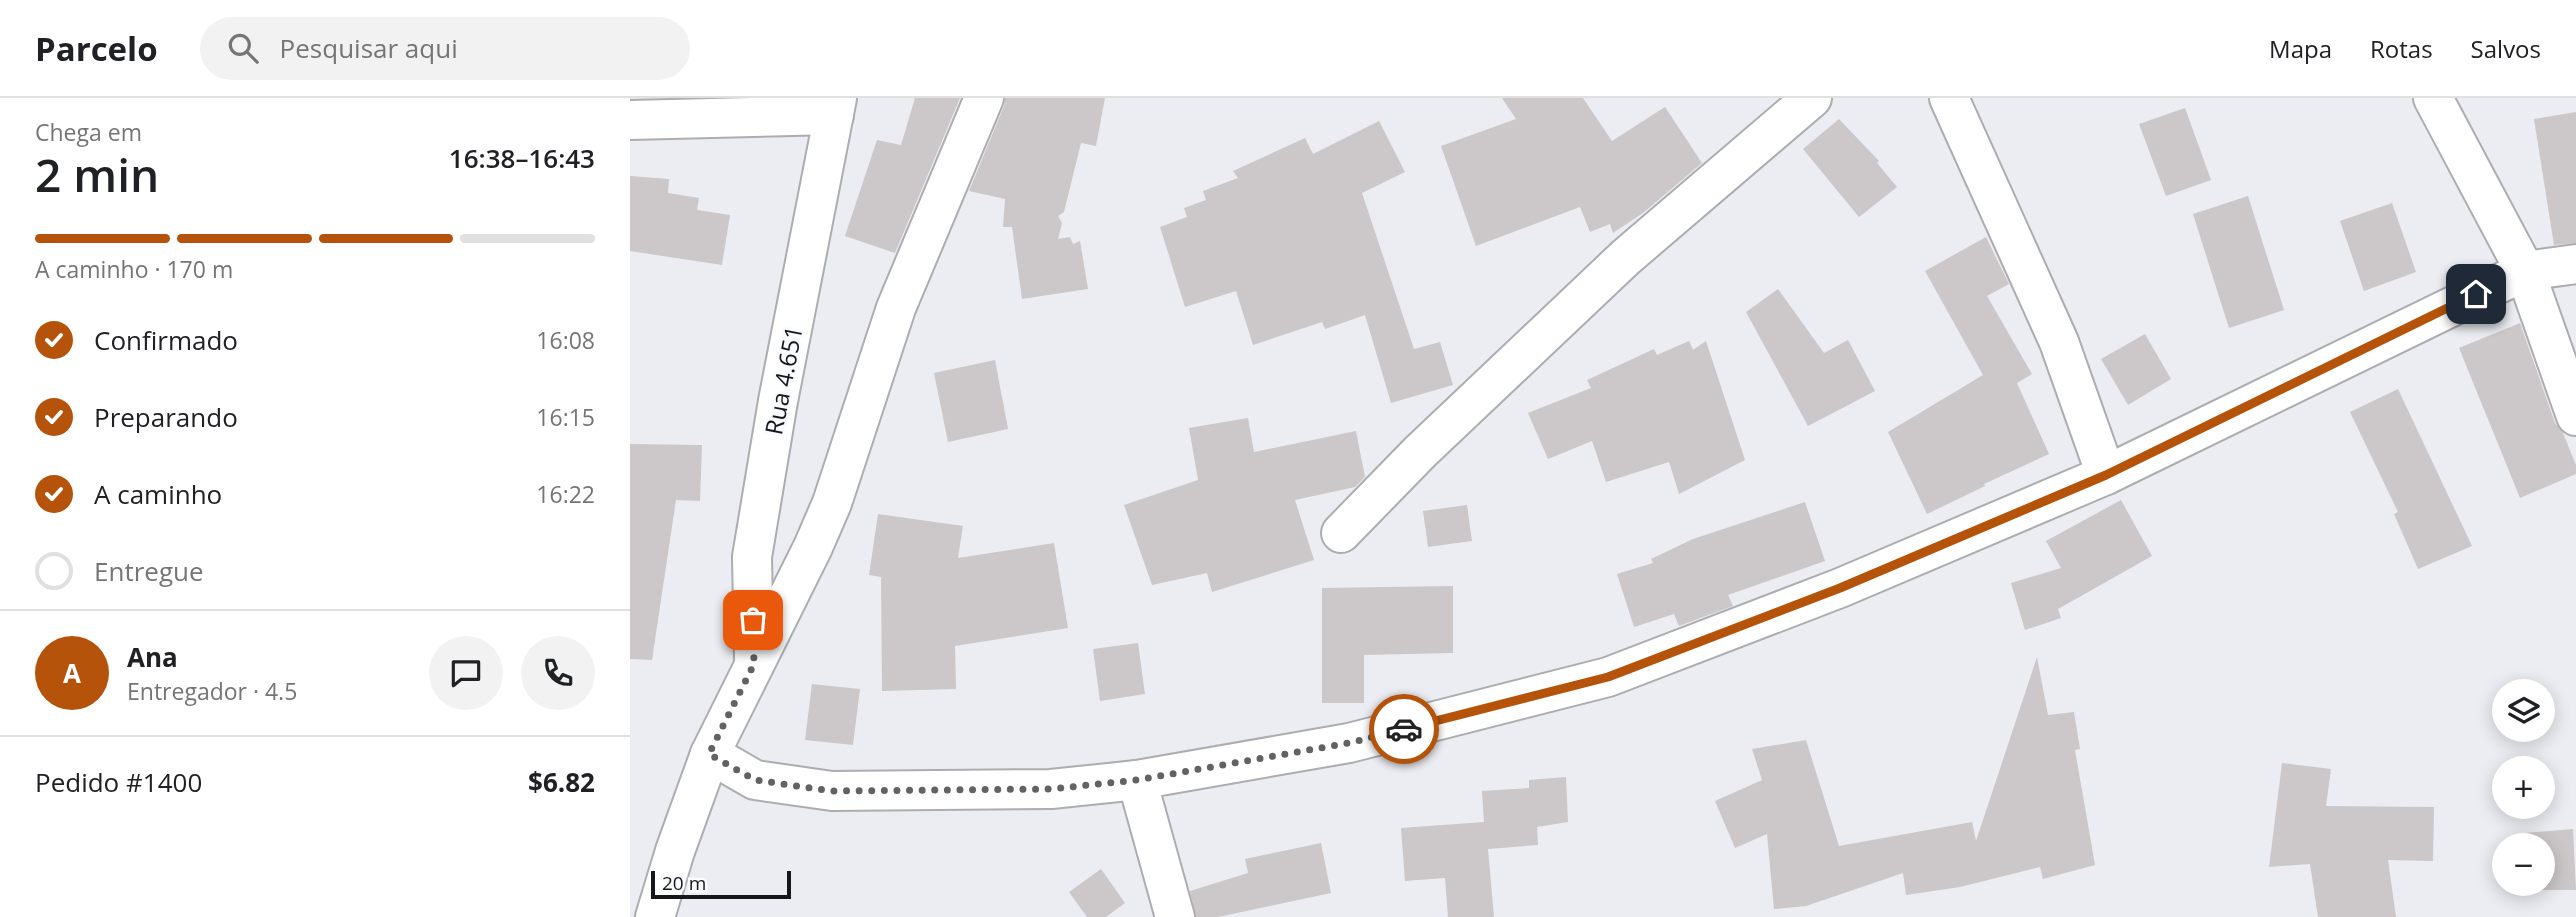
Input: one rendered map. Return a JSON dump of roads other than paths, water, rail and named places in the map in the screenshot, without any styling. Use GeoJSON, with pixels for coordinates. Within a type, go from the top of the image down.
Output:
{"type":"FeatureCollection","features":[{"type":"Feature","properties":{"kind":"street"},"geometry":{"type":"LineString","coordinates":[[655,917],[709,754],[813,547],[832,503],[896,308],[984,98]]}},
{"type":"Feature","properties":{"kind":"street"},"geometry":{"type":"LineString","coordinates":[[1341,533],[1420,452],[1626,257],[1812,98]]}},
{"type":"Feature","properties":{"kind":"street"},"geometry":{"type":"LineString","coordinates":[[1949,98],[2059,342],[2106,475]]}},
{"type":"Feature","properties":{"kind":"street"},"geometry":{"type":"LineString","coordinates":[[2433,98],[2525,271],[2576,416]]}},
{"type":"Feature","properties":{"kind":"street"},"geometry":{"type":"LineString","coordinates":[[630,120],[835,107]]}},
{"type":"Feature","properties":{"kind":"street","name":"Rua 4.651"},"geometry":{"type":"LineString","coordinates":[[754,664],[752,557],[778,401],[835,107]]}},
{"type":"Feature","properties":{"kind":"street"},"geometry":{"type":"LineString","coordinates":[[709,754],[755,780],[832,791],[1051,789],[1137,780],[1349,743],[1608,677],[1840,588],[2106,475],[2525,271],[2576,264]]}},
{"type":"Feature","properties":{"kind":"street"},"geometry":{"type":"LineString","coordinates":[[1137,780],[1175,917]]}}]}
